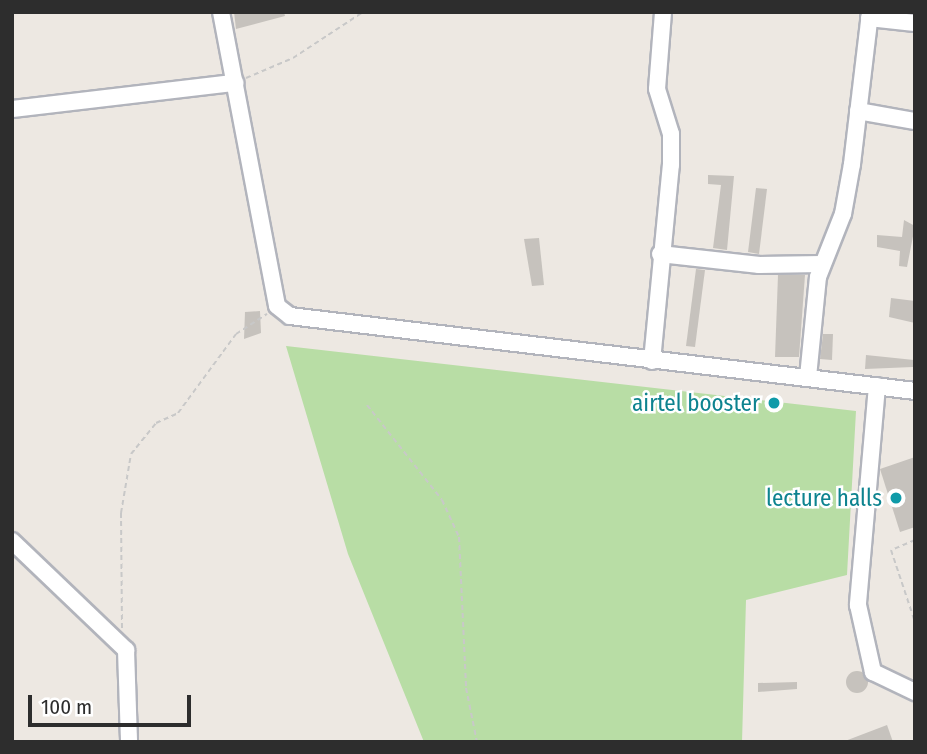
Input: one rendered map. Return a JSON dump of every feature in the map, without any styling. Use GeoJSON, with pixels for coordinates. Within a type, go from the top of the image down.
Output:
{"type":"FeatureCollection","features":[{"type":"Feature","properties":{"kind":"street"},"geometry":{"type":"LineString","coordinates":[[221,12],[278,309],[304,319],[915,391]]}},
{"type":"Feature","properties":{"kind":"street"},"geometry":{"type":"LineString","coordinates":[[652,361],[660,254],[671,165],[671,134],[657,89],[663,12]]}},
{"type":"Feature","properties":{"kind":"street"},"geometry":{"type":"LineString","coordinates":[[808,377],[822,264],[843,214],[869,15],[915,23]]}},
{"type":"Feature","properties":{"kind":"street"},"geometry":{"type":"LineString","coordinates":[[12,109],[235,83]]}},
{"type":"Feature","properties":{"kind":"street"},"geometry":{"type":"LineString","coordinates":[[858,111],[915,121]]}},
{"type":"Feature","properties":{"kind":"street"},"geometry":{"type":"LineString","coordinates":[[660,254],[759,265],[822,264]]}},
{"type":"Feature","properties":{"kind":"street"},"geometry":{"type":"LineString","coordinates":[[877,386],[858,605],[873,672],[915,692]]}},
{"type":"Feature","properties":{"kind":"street"},"geometry":{"type":"LineString","coordinates":[[12,541],[126,650],[129,742]]}},
{"type":"Feature","properties":{"kind":"path"},"geometry":{"type":"LineString","coordinates":[[235,83],[293,58],[363,12]]}},
{"type":"Feature","properties":{"kind":"path"},"geometry":{"type":"LineString","coordinates":[[126,650],[121,513],[131,454],[156,422],[178,413],[236,334],[253,318],[278,309]]}},
{"type":"Feature","properties":{"kind":"path"},"geometry":{"type":"LineString","coordinates":[[367,405],[442,499],[459,537],[466,688],[477,742]]}},
{"type":"Feature","properties":{"kind":"path"},"geometry":{"type":"LineString","coordinates":[[915,540],[891,550],[915,622]]}},
{"type":"Feature","properties":{"kind":"green space"},"geometry":{"type":"Polygon","coordinates":[[[286,346],[856,411],[847,575],[746,600],[742,742],[424,742],[348,554],[286,346]]]}},
{"type":"Feature","properties":{"kind":"building"},"geometry":{"type":"Polygon","coordinates":[[[234,12],[284,12],[285,16],[236,29],[234,12]]]}},
{"type":"Feature","properties":{"kind":"building"},"geometry":{"type":"Polygon","coordinates":[[[708,175],[734,176],[727,250],[713,248],[721,185],[708,184],[708,175]]]}},
{"type":"Feature","properties":{"kind":"building"},"geometry":{"type":"Polygon","coordinates":[[[756,188],[767,189],[759,254],[748,252],[756,188]]]}},
{"type":"Feature","properties":{"kind":"building"},"geometry":{"type":"Polygon","coordinates":[[[904,220],[915,226],[907,267],[899,266],[900,251],[877,247],[877,235],[902,237],[904,220]]]}},
{"type":"Feature","properties":{"kind":"building"},"geometry":{"type":"Polygon","coordinates":[[[539,238],[544,285],[532,286],[524,239],[539,238]]]}},
{"type":"Feature","properties":{"kind":"building"},"geometry":{"type":"Polygon","coordinates":[[[696,269],[705,270],[695,347],[686,346],[696,269]]]}},
{"type":"Feature","properties":{"kind":"building"},"geometry":{"type":"Polygon","coordinates":[[[778,275],[805,275],[799,357],[775,357],[778,275]]]}},
{"type":"Feature","properties":{"kind":"building"},"geometry":{"type":"Polygon","coordinates":[[[891,298],[915,301],[915,323],[889,317],[891,298]]]}},
{"type":"Feature","properties":{"kind":"building"},"geometry":{"type":"Polygon","coordinates":[[[260,311],[261,333],[244,339],[245,312],[260,311]]]}},
{"type":"Feature","properties":{"kind":"building"},"geometry":{"type":"Polygon","coordinates":[[[823,334],[833,334],[832,360],[820,359],[823,334]]]}},
{"type":"Feature","properties":{"kind":"building"},"geometry":{"type":"Polygon","coordinates":[[[866,355],[914,360],[913,367],[865,369],[866,355]]]}},
{"type":"Feature","properties":{"kind":"building"},"geometry":{"type":"Polygon","coordinates":[[[915,457],[915,527],[900,532],[880,469],[915,457]]]}},
{"type":"Feature","properties":{"kind":"building"},"geometry":{"type":"Polygon","coordinates":[[[857,671],[865,674],[868,682],[865,690],[857,693],[849,690],[846,682],[849,674],[857,671]]]}},
{"type":"Feature","properties":{"kind":"building"},"geometry":{"type":"Polygon","coordinates":[[[797,682],[797,689],[758,692],[758,683],[797,682]]]}},
{"type":"Feature","properties":{"kind":"building"},"geometry":{"type":"Polygon","coordinates":[[[887,725],[893,742],[845,742],[845,741],[887,725]]]}},
{"type":"Feature","properties":{"kind":"place","name":"airtel booster"},"geometry":{"type":"Point","coordinates":[774,403]}},
{"type":"Feature","properties":{"kind":"place","name":"lecture halls"},"geometry":{"type":"Point","coordinates":[896,498]}}]}
